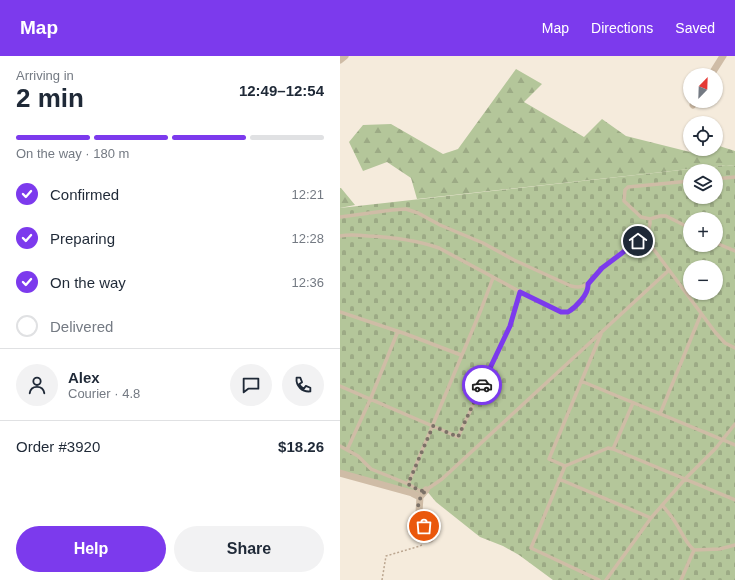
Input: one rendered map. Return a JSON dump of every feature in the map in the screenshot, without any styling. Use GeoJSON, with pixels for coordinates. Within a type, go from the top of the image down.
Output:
{"type":"FeatureCollection","features":[{"type":"Feature","properties":{"kind":"street"},"geometry":{"type":"LineString","coordinates":[[340,60],[345,56]]}},
{"type":"Feature","properties":{"kind":"street"},"geometry":{"type":"LineString","coordinates":[[715,68],[723,56]]}},
{"type":"Feature","properties":{"kind":"street"},"geometry":{"type":"LineString","coordinates":[[340,473],[412,493],[420,497]]}},
{"type":"Feature","properties":{"kind":"street"},"geometry":{"type":"LineString","coordinates":[[426,490],[420,497],[418,512],[430,539]]}},
{"type":"Feature","properties":{"kind":"lane"},"geometry":{"type":"LineString","coordinates":[[723,178],[735,177]]}},
{"type":"Feature","properties":{"kind":"lane"},"geometry":{"type":"LineString","coordinates":[[683,182],[628,187],[625,190],[624,200],[641,217],[650,219],[666,216],[683,224]]}},
{"type":"Feature","properties":{"kind":"lane"},"geometry":{"type":"LineString","coordinates":[[340,217],[392,210],[412,210],[440,226],[483,243],[514,260],[571,286],[583,287],[588,284],[602,268],[638,241],[646,239]]}},
{"type":"Feature","properties":{"kind":"lane"},"geometry":{"type":"LineString","coordinates":[[650,219],[646,239],[720,338],[735,348]]}},
{"type":"Feature","properties":{"kind":"lane"},"geometry":{"type":"LineString","coordinates":[[340,236],[358,235],[392,237],[423,243],[439,248],[520,292],[565,313],[570,311],[585,294],[588,284]]}},
{"type":"Feature","properties":{"kind":"lane"},"geometry":{"type":"LineString","coordinates":[[723,246],[735,251]]}},
{"type":"Feature","properties":{"kind":"lane"},"geometry":{"type":"LineString","coordinates":[[340,446],[358,456],[371,469],[408,484],[420,491],[426,490],[442,479],[669,270]]}},
{"type":"Feature","properties":{"kind":"lane"},"geometry":{"type":"LineString","coordinates":[[408,484],[493,278]]}},
{"type":"Feature","properties":{"kind":"lane"},"geometry":{"type":"LineString","coordinates":[[340,386],[458,437],[510,326],[520,292]]}},
{"type":"Feature","properties":{"kind":"lane"},"geometry":{"type":"LineString","coordinates":[[340,312],[398,331],[461,355]]}},
{"type":"Feature","properties":{"kind":"lane"},"geometry":{"type":"LineString","coordinates":[[660,414],[701,314]]}},
{"type":"Feature","properties":{"kind":"lane"},"geometry":{"type":"LineString","coordinates":[[347,450],[370,400],[398,331]]}},
{"type":"Feature","properties":{"kind":"lane"},"geometry":{"type":"LineString","coordinates":[[565,466],[549,459],[601,332]]}},
{"type":"Feature","properties":{"kind":"lane"},"geometry":{"type":"LineString","coordinates":[[581,382],[735,445]]}},
{"type":"Feature","properties":{"kind":"lane"},"geometry":{"type":"LineString","coordinates":[[613,449],[633,403]]}},
{"type":"Feature","properties":{"kind":"lane"},"geometry":{"type":"LineString","coordinates":[[606,580],[651,518],[685,479],[716,448],[735,424]]}},
{"type":"Feature","properties":{"kind":"lane"},"geometry":{"type":"LineString","coordinates":[[599,580],[531,548],[565,466],[608,448],[613,449],[735,500]]}},
{"type":"Feature","properties":{"kind":"lane"},"geometry":{"type":"LineString","coordinates":[[559,478],[651,518]]}},
{"type":"Feature","properties":{"kind":"lane"},"geometry":{"type":"LineString","coordinates":[[662,505],[682,532],[686,543],[694,550],[720,549],[735,546]]}},
{"type":"Feature","properties":{"kind":"lane"},"geometry":{"type":"LineString","coordinates":[[681,580],[694,550]]}},
{"type":"Feature","properties":{"kind":"path"},"geometry":{"type":"LineString","coordinates":[[382,580],[386,556],[420,546],[430,539]]}},
{"type":"Feature","properties":{"kind":"green space"},"geometry":{"type":"Polygon","coordinates":[[[516,69],[542,84],[524,102],[584,137],[602,119],[626,136],[683,150],[683,156],[723,156],[723,147],[735,151],[735,166],[723,165],[723,164],[683,164],[683,170],[417,199],[411,178],[387,162],[363,171],[349,142],[363,125],[391,124],[443,154],[458,149],[516,69]]]}},
{"type":"Feature","properties":{"kind":"green space"},"geometry":{"type":"Polygon","coordinates":[[[723,165],[735,166],[735,580],[553,580],[519,555],[503,546],[480,537],[436,502],[426,490],[420,497],[340,473],[340,208],[683,170],[683,204],[723,204],[723,165]]]}},
{"type":"Feature","properties":{"kind":"green space"},"geometry":{"type":"Polygon","coordinates":[[[341,188],[355,205],[340,208],[341,188]]]}},
{"type":"Feature","properties":{"kind":"way so far"},"geometry":{"type":"LineString","coordinates":[[424,526],[418,512],[418,504],[420,497],[426,490],[420,491],[408,484],[433,426],[458,437],[482,385]]}},
{"type":"Feature","properties":{"kind":"route"},"geometry":{"type":"LineString","coordinates":[[482,385],[510,326],[520,292],[561,312],[568,312],[587,292],[588,284],[595,275],[638,241]]}}]}
